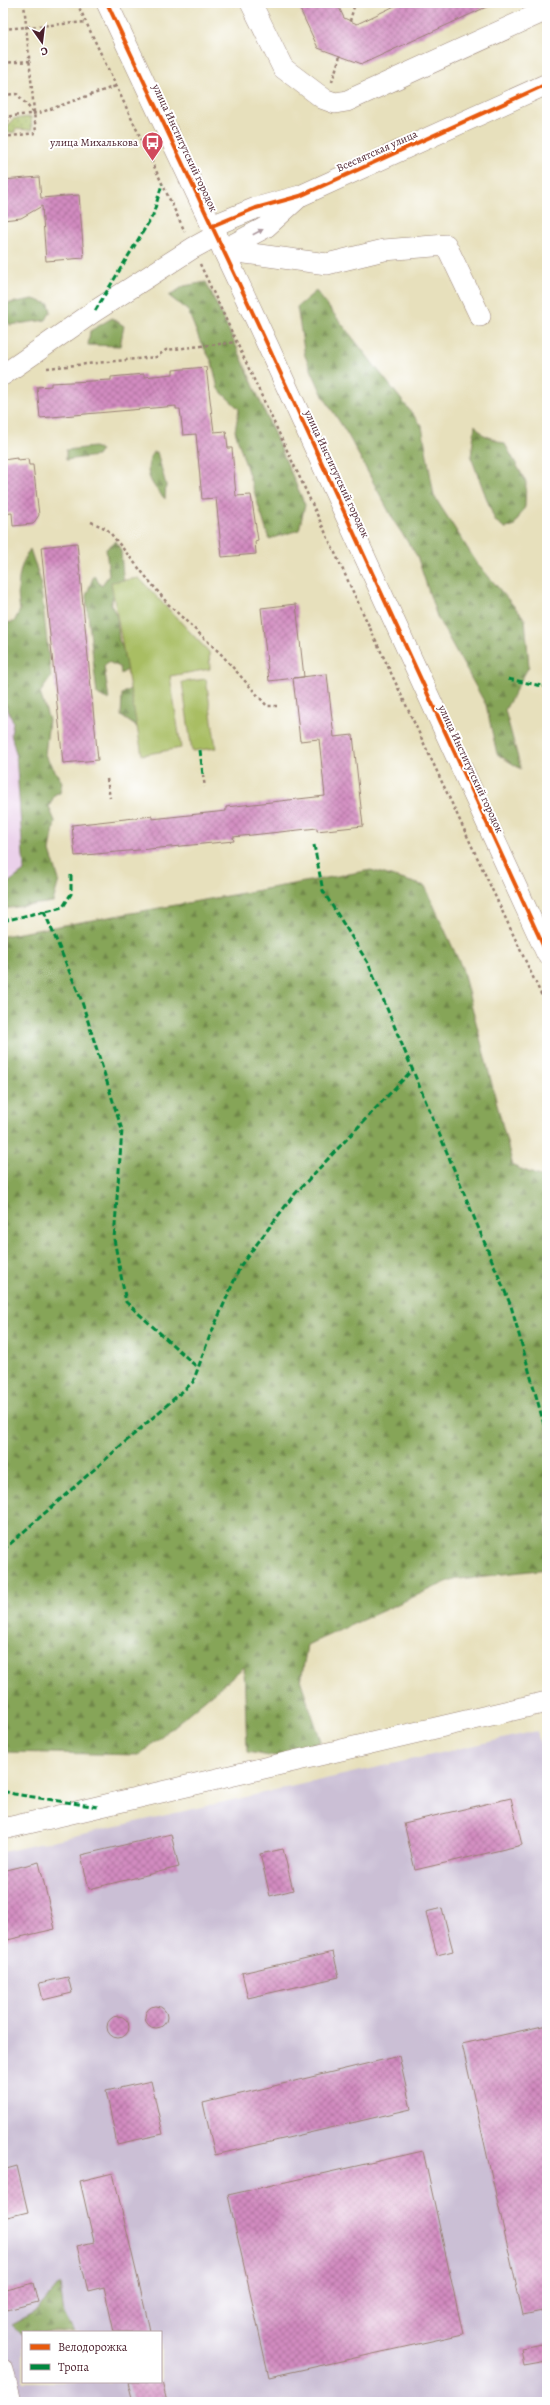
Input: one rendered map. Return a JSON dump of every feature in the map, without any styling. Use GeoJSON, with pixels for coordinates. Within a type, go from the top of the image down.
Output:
{"type":"FeatureCollection","features":[{"type":"Feature","properties":{"kind":"street","name":"улица Институтский городок"},"geometry":{"type":"LineString","coordinates":[[107,3],[217,237],[547,954]]}},
{"type":"Feature","properties":{"kind":"street"},"geometry":{"type":"LineString","coordinates":[[252,3],[283,68],[327,100],[335,103],[347,101],[547,10]]}},
{"type":"Feature","properties":{"kind":"street","name":"Всесвятская улица"},"geometry":{"type":"LineString","coordinates":[[217,237],[266,227],[300,196],[547,84]]}},
{"type":"Feature","properties":{"kind":"street"},"geometry":{"type":"LineString","coordinates":[[3,375],[95,311],[193,248],[217,237],[327,264],[384,250],[446,245],[480,316]]}},
{"type":"Feature","properties":{"kind":"street"},"geometry":{"type":"LineString","coordinates":[[3,1829],[546,1708]]}},
{"type":"Feature","properties":{"kind":"street"},"geometry":{"type":"LineString","coordinates":[[3,2370],[11,2402]]}},
{"type":"Feature","properties":{"kind":"path"},"geometry":{"type":"LineString","coordinates":[[3,137],[36,133],[24,3]]}},
{"type":"Feature","properties":{"kind":"path"},"geometry":{"type":"LineString","coordinates":[[77,3],[547,1007]]}},
{"type":"Feature","properties":{"kind":"path"},"geometry":{"type":"LineString","coordinates":[[350,21],[355,3]]}},
{"type":"Feature","properties":{"kind":"path"},"geometry":{"type":"LineString","coordinates":[[3,29],[86,22]]}},
{"type":"Feature","properties":{"kind":"path"},"geometry":{"type":"LineString","coordinates":[[327,100],[340,56]]}},
{"type":"Feature","properties":{"kind":"path"},"geometry":{"type":"LineString","coordinates":[[3,64],[30,61]]}},
{"type":"Feature","properties":{"kind":"path"},"geometry":{"type":"LineString","coordinates":[[3,117],[34,114],[116,86]]}},
{"type":"Feature","properties":{"kind":"path"},"geometry":{"type":"LineString","coordinates":[[3,95],[17,94],[34,114]]}},
{"type":"Feature","properties":{"kind":"path"},"geometry":{"type":"LineString","coordinates":[[3,127],[11,116]]}},
{"type":"Feature","properties":{"kind":"path"},"geometry":{"type":"LineString","coordinates":[[40,368],[156,357],[166,350],[237,342]]}},
{"type":"Feature","properties":{"kind":"path"},"geometry":{"type":"LineString","coordinates":[[91,522],[107,529],[168,604],[221,654],[267,706],[277,706]]}},
{"type":"Feature","properties":{"kind":"path"},"geometry":{"type":"LineString","coordinates":[[203,775],[205,787]]}},
{"type":"Feature","properties":{"kind":"path"},"geometry":{"type":"LineString","coordinates":[[107,779],[110,798]]}},
{"type":"Feature","properties":{"kind":"shaded area"},"geometry":{"type":"Polygon","coordinates":[[[22,622],[53,902],[3,909],[3,623],[22,622]]]}},
{"type":"Feature","properties":{"kind":"shaded area"},"geometry":{"type":"Polygon","coordinates":[[[537,1731],[547,1771],[547,2402],[3,2402],[3,1852],[537,1731]]]}},
{"type":"Feature","properties":{"kind":"green space"},"geometry":{"type":"Polygon","coordinates":[[[31,117],[32,130],[15,129],[15,132],[4,133],[13,119],[31,117]]]}},
{"type":"Feature","properties":{"kind":"green space"},"geometry":{"type":"Polygon","coordinates":[[[206,282],[239,352],[305,505],[299,530],[269,539],[235,431],[239,409],[218,389],[212,362],[200,341],[188,311],[169,296],[184,286],[206,282]]]}},
{"type":"Feature","properties":{"kind":"green space"},"geometry":{"type":"Polygon","coordinates":[[[316,291],[422,426],[434,496],[477,563],[525,619],[529,666],[505,710],[521,769],[497,754],[486,705],[437,617],[417,556],[395,523],[348,435],[323,396],[305,356],[297,307],[316,291]]]}},
{"type":"Feature","properties":{"kind":"green space"},"geometry":{"type":"Polygon","coordinates":[[[33,299],[49,304],[51,311],[46,320],[10,325],[3,315],[5,304],[33,299]]]}},
{"type":"Feature","properties":{"kind":"green space"},"geometry":{"type":"Polygon","coordinates":[[[112,318],[124,326],[120,346],[88,345],[90,331],[112,318]]]}},
{"type":"Feature","properties":{"kind":"green space"},"geometry":{"type":"Polygon","coordinates":[[[475,425],[482,434],[505,444],[526,482],[525,507],[513,527],[505,528],[495,521],[471,457],[475,425]]]}},
{"type":"Feature","properties":{"kind":"green space"},"geometry":{"type":"Polygon","coordinates":[[[94,447],[101,450],[97,456],[66,460],[66,450],[94,447]]]}},
{"type":"Feature","properties":{"kind":"green space"},"geometry":{"type":"Polygon","coordinates":[[[153,452],[157,452],[166,485],[165,499],[152,483],[148,472],[148,466],[153,452]]]}},
{"type":"Feature","properties":{"kind":"green space"},"geometry":{"type":"Polygon","coordinates":[[[116,541],[121,551],[124,588],[113,596],[111,604],[117,617],[119,640],[131,667],[121,674],[120,667],[108,662],[104,666],[109,700],[97,694],[86,596],[94,575],[101,586],[109,575],[106,549],[116,541]]]}},
{"type":"Feature","properties":{"kind":"green space"},"geometry":{"type":"Polygon","coordinates":[[[30,549],[40,579],[51,677],[40,693],[49,720],[45,755],[62,782],[60,793],[55,794],[49,807],[55,821],[50,851],[59,880],[53,902],[3,909],[3,881],[9,882],[24,871],[16,754],[11,734],[13,722],[3,699],[3,623],[14,622],[20,610],[18,595],[19,579],[23,563],[30,549]]]}},
{"type":"Feature","properties":{"kind":"green space"},"geometry":{"type":"Polygon","coordinates":[[[139,578],[209,652],[210,669],[170,676],[181,748],[142,755],[111,582],[139,578]]]}},
{"type":"Feature","properties":{"kind":"green space"},"geometry":{"type":"Polygon","coordinates":[[[206,679],[216,748],[192,751],[182,682],[206,679]]]}},
{"type":"Feature","properties":{"kind":"green space"},"geometry":{"type":"Polygon","coordinates":[[[133,687],[137,727],[121,716],[122,694],[133,687]]]}},
{"type":"Feature","properties":{"kind":"green space"},"geometry":{"type":"Polygon","coordinates":[[[371,870],[425,886],[462,968],[513,1166],[547,1179],[547,1569],[451,1580],[307,1645],[301,1682],[321,1741],[286,1759],[247,1752],[244,1667],[139,1755],[3,1752],[3,936],[371,870]]]}},
{"type":"Feature","properties":{"kind":"green space"},"geometry":{"type":"Polygon","coordinates":[[[60,2284],[64,2314],[73,2331],[22,2331],[22,2335],[12,2324],[36,2311],[60,2284]]]}},
{"type":"Feature","properties":{"kind":"building"},"geometry":{"type":"Polygon","coordinates":[[[297,3],[337,3],[344,18],[357,24],[401,3],[495,3],[362,64],[318,48],[297,3]]]}},
{"type":"Feature","properties":{"kind":"building"},"geometry":{"type":"Polygon","coordinates":[[[39,177],[41,198],[79,195],[84,258],[46,261],[42,206],[21,218],[3,220],[3,180],[39,177]]]}},
{"type":"Feature","properties":{"kind":"building"},"geometry":{"type":"Polygon","coordinates":[[[206,367],[214,432],[226,431],[228,448],[232,448],[236,496],[251,495],[258,540],[255,541],[256,554],[222,557],[216,498],[202,499],[196,434],[183,435],[180,409],[176,409],[176,406],[40,418],[37,387],[51,386],[51,383],[111,380],[111,377],[144,374],[144,377],[173,374],[173,370],[206,367]]]}},
{"type":"Feature","properties":{"kind":"building"},"geometry":{"type":"Polygon","coordinates":[[[17,458],[17,460],[28,459],[29,465],[33,465],[39,515],[33,524],[13,526],[12,513],[3,514],[3,460],[17,458]]]}},
{"type":"Feature","properties":{"kind":"building"},"geometry":{"type":"Polygon","coordinates":[[[77,543],[98,760],[63,763],[41,547],[77,543]]]}},
{"type":"Feature","properties":{"kind":"building"},"geometry":{"type":"Polygon","coordinates":[[[296,604],[304,677],[269,681],[261,608],[296,604]]]}},
{"type":"Feature","properties":{"kind":"building"},"geometry":{"type":"Polygon","coordinates":[[[327,674],[334,737],[353,735],[363,826],[317,831],[317,828],[233,837],[234,841],[75,856],[72,825],[152,816],[152,819],[226,811],[226,807],[325,796],[319,739],[300,741],[293,678],[327,674]]]}},
{"type":"Feature","properties":{"kind":"building"},"geometry":{"type":"Polygon","coordinates":[[[511,1798],[522,1845],[415,1870],[404,1823],[511,1798]]]}},
{"type":"Feature","properties":{"kind":"building"},"geometry":{"type":"Polygon","coordinates":[[[171,1834],[179,1867],[89,1889],[81,1855],[171,1834]]]}},
{"type":"Feature","properties":{"kind":"building"},"geometry":{"type":"Polygon","coordinates":[[[283,1849],[293,1890],[270,1896],[260,1854],[283,1849]]]}},
{"type":"Feature","properties":{"kind":"building"},"geometry":{"type":"Polygon","coordinates":[[[39,1862],[55,1929],[3,1941],[3,1871],[39,1862]]]}},
{"type":"Feature","properties":{"kind":"building"},"geometry":{"type":"Polygon","coordinates":[[[442,1908],[453,1951],[437,1955],[426,1912],[442,1908]]]}},
{"type":"Feature","properties":{"kind":"building"},"geometry":{"type":"Polygon","coordinates":[[[333,1952],[339,1977],[248,1998],[242,1973],[333,1952]]]}},
{"type":"Feature","properties":{"kind":"building"},"geometry":{"type":"Polygon","coordinates":[[[68,1977],[72,1993],[43,2000],[39,1983],[68,1977]]]}},
{"type":"Feature","properties":{"kind":"building"},"geometry":{"type":"Polygon","coordinates":[[[156,2006],[164,2009],[167,2017],[164,2025],[156,2028],[148,2025],[145,2017],[148,2009],[156,2006]]]}},
{"type":"Feature","properties":{"kind":"building"},"geometry":{"type":"Polygon","coordinates":[[[118,2016],[126,2019],[129,2027],[126,2035],[118,2038],[110,2035],[107,2027],[110,2019],[118,2016]]]}},
{"type":"Feature","properties":{"kind":"building"},"geometry":{"type":"Polygon","coordinates":[[[547,2025],[547,2310],[523,2315],[462,2044],[547,2025]]]}},
{"type":"Feature","properties":{"kind":"building"},"geometry":{"type":"Polygon","coordinates":[[[399,2056],[411,2109],[215,2155],[203,2103],[399,2056]]]}},
{"type":"Feature","properties":{"kind":"building"},"geometry":{"type":"Polygon","coordinates":[[[151,2081],[163,2134],[117,2144],[106,2091],[151,2081]]]}},
{"type":"Feature","properties":{"kind":"building"},"geometry":{"type":"Polygon","coordinates":[[[423,2151],[463,2334],[269,2377],[228,2195],[423,2151]]]}},
{"type":"Feature","properties":{"kind":"building"},"geometry":{"type":"Polygon","coordinates":[[[17,2166],[28,2212],[3,2218],[3,2170],[17,2166]]]}},
{"type":"Feature","properties":{"kind":"building"},"geometry":{"type":"Polygon","coordinates":[[[113,2173],[150,2331],[114,2331],[104,2287],[88,2291],[77,2246],[94,2242],[80,2181],[113,2173]]]}},
{"type":"Feature","properties":{"kind":"building"},"geometry":{"type":"Polygon","coordinates":[[[33,2283],[38,2302],[3,2311],[3,2291],[33,2283]]]}},
{"type":"Feature","properties":{"kind":"building"},"geometry":{"type":"Polygon","coordinates":[[[547,2343],[547,2362],[524,2366],[521,2348],[547,2343]]]}},
{"type":"Feature","properties":{"kind":"building"},"geometry":{"type":"Polygon","coordinates":[[[162,2382],[167,2402],[133,2402],[128,2383],[162,2382]]]}},
{"type":"Feature","properties":{"kind":"marked path"},"geometry":{"type":"LineString","coordinates":[[95,311],[153,215],[162,184]]}},
{"type":"Feature","properties":{"kind":"marked path"},"geometry":{"type":"LineString","coordinates":[[508,679],[547,687]]}},
{"type":"Feature","properties":{"kind":"marked path"},"geometry":{"type":"LineString","coordinates":[[200,750],[203,775]]}},
{"type":"Feature","properties":{"kind":"marked path"},"geometry":{"type":"LineString","coordinates":[[314,845],[323,891],[368,963],[511,1306],[547,1435]]}},
{"type":"Feature","properties":{"kind":"marked path"},"geometry":{"type":"LineString","coordinates":[[3,921],[63,907],[71,894],[71,872]]}},
{"type":"Feature","properties":{"kind":"marked path"},"geometry":{"type":"LineString","coordinates":[[44,911],[81,999],[122,1130],[114,1239],[126,1302],[198,1368]]}},
{"type":"Feature","properties":{"kind":"marked path"},"geometry":{"type":"LineString","coordinates":[[3,1550],[193,1382],[209,1338],[241,1265],[293,1196],[412,1070]]}},
{"type":"Feature","properties":{"kind":"marked path"},"geometry":{"type":"LineString","coordinates":[[3,1791],[98,1807]]}},
{"type":"Feature","properties":{"kind":"cycle path"},"geometry":{"type":"LineString","coordinates":[[107,3],[257,322],[547,954]]}},
{"type":"Feature","properties":{"kind":"cycle path"},"geometry":{"type":"LineString","coordinates":[[212,226],[256,208],[300,196],[547,84]]}},
{"type":"Feature","properties":{"kind":"place","name":"улица Михалькова"},"geometry":{"type":"Point","coordinates":[153,162]}}]}
